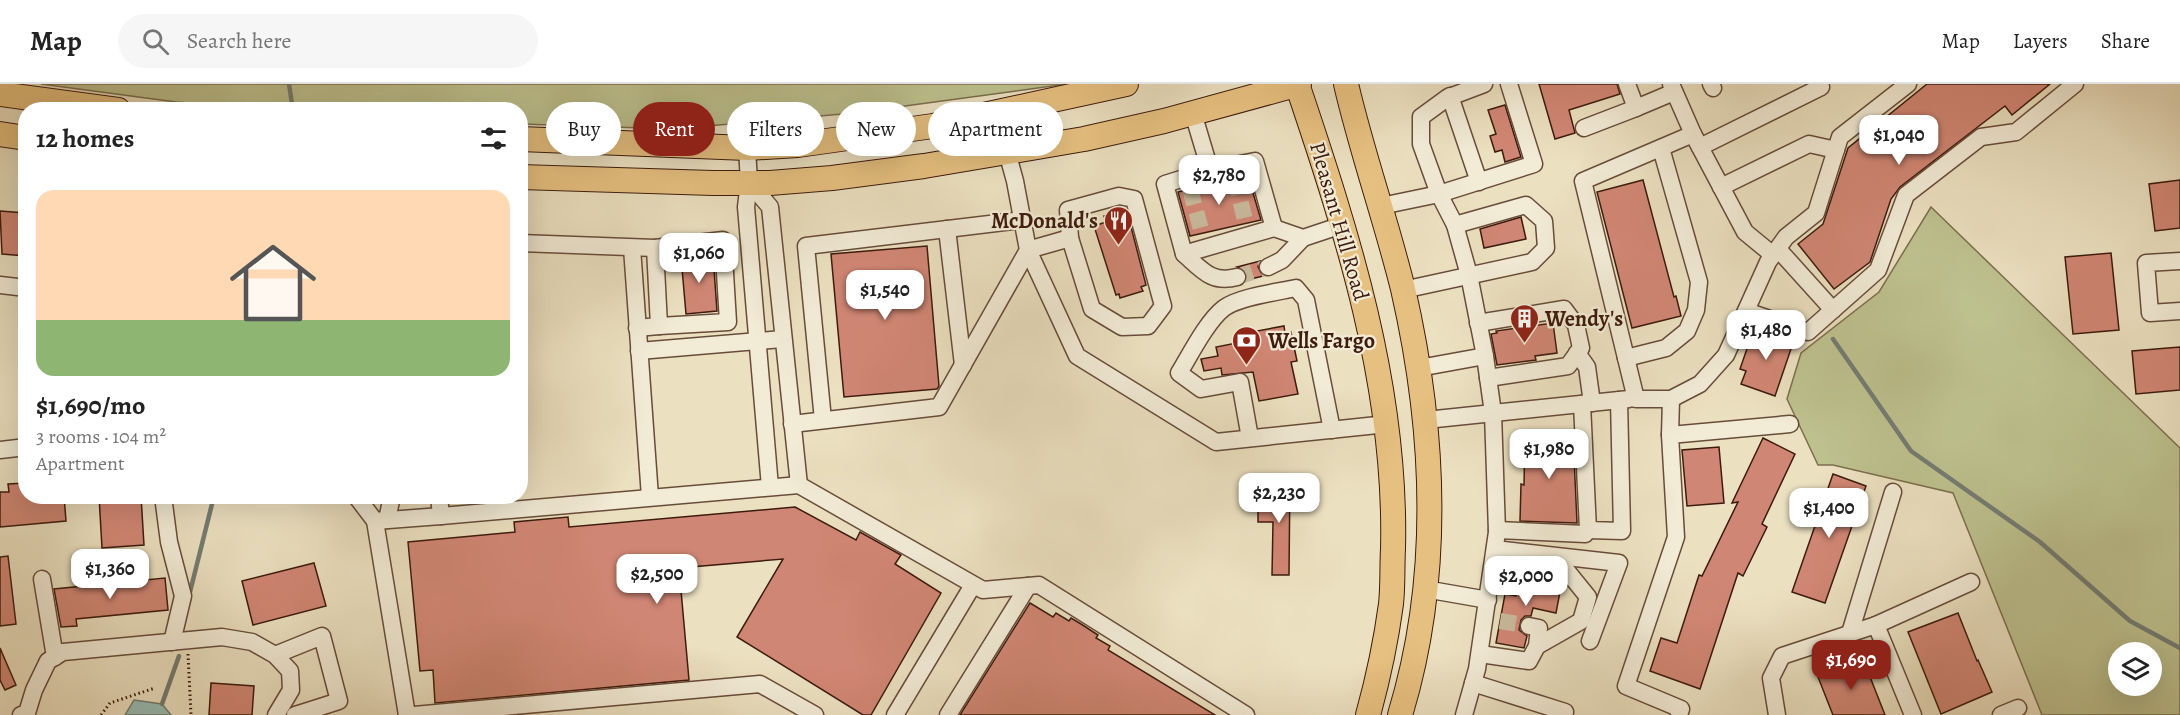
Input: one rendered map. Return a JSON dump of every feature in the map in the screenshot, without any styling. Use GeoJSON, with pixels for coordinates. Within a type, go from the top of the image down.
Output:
{"type":"FeatureCollection","features":[{"type":"Feature","properties":{"kind":"highway"},"geometry":{"type":"LineString","coordinates":[[824,141],[933,126],[1126,84]]}},
{"type":"Feature","properties":{"kind":"highway"},"geometry":{"type":"LineString","coordinates":[[1063,141],[1129,129],[1298,84]]}},
{"type":"Feature","properties":{"kind":"highway","name":"Pleasant Hill Road"},"geometry":{"type":"LineString","coordinates":[[1298,84],[1365,303],[1387,424],[1394,510],[1391,602],[1378,679],[1368,715]]}},
{"type":"Feature","properties":{"kind":"highway","name":"Pleasant Hill Road"},"geometry":{"type":"LineString","coordinates":[[1346,84],[1403,290],[1419,368],[1426,420],[1430,492],[1425,589],[1408,684],[1400,715]]}},
{"type":"Feature","properties":{"kind":"highway"},"geometry":{"type":"LineString","coordinates":[[0,94],[59,102]]}},
{"type":"Feature","properties":{"kind":"highway"},"geometry":{"type":"LineString","coordinates":[[0,134],[18,137]]}},
{"type":"Feature","properties":{"kind":"highway"},"geometry":{"type":"LineString","coordinates":[[528,139],[727,147]]}},
{"type":"Feature","properties":{"kind":"highway"},"geometry":{"type":"LineString","coordinates":[[528,177],[645,182],[770,183],[832,178],[983,156]]}},
{"type":"Feature","properties":{"kind":"street"},"geometry":{"type":"LineString","coordinates":[[1464,715],[1480,654],[1493,619],[1488,600],[1497,530],[1493,413],[1485,356],[1469,275],[1455,225],[1438,194],[1421,144],[1422,117],[1450,96],[1484,84]]}},
{"type":"Feature","properties":{"kind":"street"},"geometry":{"type":"LineString","coordinates":[[1381,206],[1438,194],[1534,164],[1509,84]]}},
{"type":"Feature","properties":{"kind":"street"},"geometry":{"type":"LineString","coordinates":[[1627,84],[1636,108]]}},
{"type":"Feature","properties":{"kind":"street"},"geometry":{"type":"LineString","coordinates":[[1426,420],[1627,400],[1671,399],[1700,384],[1726,355],[1768,262],[1786,237],[1816,213],[1840,137],[1908,84]]}},
{"type":"Feature","properties":{"kind":"street"},"geometry":{"type":"LineString","coordinates":[[1746,310],[1808,332],[1878,270],[1906,195],[1981,137],[2016,132],[2075,84]]}},
{"type":"Feature","properties":{"kind":"street"},"geometry":{"type":"LineString","coordinates":[[1497,530],[1585,534],[1588,531],[1622,531],[1627,400],[1626,358],[1583,181],[1661,148],[1696,141],[1821,87]]}},
{"type":"Feature","properties":{"kind":"street"},"geometry":{"type":"LineString","coordinates":[[1584,128],[1636,108],[1673,88],[1696,141],[1744,232],[1776,252],[1833,310]]}},
{"type":"Feature","properties":{"kind":"street"},"geometry":{"type":"LineString","coordinates":[[1450,96],[1479,182]]}},
{"type":"Feature","properties":{"kind":"street"},"geometry":{"type":"LineString","coordinates":[[1193,113],[1210,170]]}},
{"type":"Feature","properties":{"kind":"street"},"geometry":{"type":"LineString","coordinates":[[1720,187],[1809,144],[1836,150]]}},
{"type":"Feature","properties":{"kind":"street"},"geometry":{"type":"LineString","coordinates":[[1626,358],[1666,348],[1687,330],[1696,310],[1699,282],[1661,148]]}},
{"type":"Feature","properties":{"kind":"street"},"geometry":{"type":"LineString","coordinates":[[747,156],[749,182],[746,207],[770,487]]}},
{"type":"Feature","properties":{"kind":"street"},"geometry":{"type":"LineString","coordinates":[[1008,156],[1016,181],[1028,250],[1077,356],[1216,442],[1387,424]]}},
{"type":"Feature","properties":{"kind":"street"},"geometry":{"type":"LineString","coordinates":[[1237,277],[1224,280],[1207,275],[1184,254],[1164,184],[1187,184],[1210,170],[1232,173],[1255,162],[1274,228]]}},
{"type":"Feature","properties":{"kind":"street"},"geometry":{"type":"LineString","coordinates":[[749,182],[770,207],[799,485]]}},
{"type":"Feature","properties":{"kind":"street"},"geometry":{"type":"LineString","coordinates":[[1119,196],[1134,199],[1163,306],[1148,326],[1122,327],[1092,309],[1070,238],[1068,210],[1119,196]]}},
{"type":"Feature","properties":{"kind":"street"},"geometry":{"type":"LineString","coordinates":[[1403,290],[1532,262],[1546,248],[1544,221],[1526,205],[1455,225]]}},
{"type":"Feature","properties":{"kind":"street"},"geometry":{"type":"LineString","coordinates":[[823,420],[806,246],[1022,220]]}},
{"type":"Feature","properties":{"kind":"street"},"geometry":{"type":"LineString","coordinates":[[1268,267],[1282,260],[1303,238],[1342,225]]}},
{"type":"Feature","properties":{"kind":"street"},"geometry":{"type":"LineString","coordinates":[[1184,254],[1204,241],[1247,230],[1274,228],[1303,238]]}},
{"type":"Feature","properties":{"kind":"street"},"geometry":{"type":"LineString","coordinates":[[947,229],[963,365]]}},
{"type":"Feature","properties":{"kind":"street"},"geometry":{"type":"LineString","coordinates":[[792,424],[939,407],[1028,250],[1070,238]]}},
{"type":"Feature","properties":{"kind":"street"},"geometry":{"type":"LineString","coordinates":[[528,243],[655,248],[723,240],[728,322],[637,328]]}},
{"type":"Feature","properties":{"kind":"street"},"geometry":{"type":"LineString","coordinates":[[633,248],[650,498]]}},
{"type":"Feature","properties":{"kind":"street"},"geometry":{"type":"LineString","coordinates":[[655,248],[659,326]]}},
{"type":"Feature","properties":{"kind":"street"},"geometry":{"type":"LineString","coordinates":[[2180,261],[2146,263],[2150,313],[2180,311]]}},
{"type":"Feature","properties":{"kind":"street"},"geometry":{"type":"LineString","coordinates":[[0,285],[18,287]]}},
{"type":"Feature","properties":{"kind":"street"},"geometry":{"type":"LineString","coordinates":[[1250,438],[1240,382],[1201,388],[1179,373],[1204,332],[1224,308],[1251,298],[1296,288],[1306,300],[1332,430]]}},
{"type":"Feature","properties":{"kind":"street"},"geometry":{"type":"LineString","coordinates":[[1479,323],[1564,309],[1576,325],[1581,348],[1568,366],[1488,378]]}},
{"type":"Feature","properties":{"kind":"street"},"geometry":{"type":"LineString","coordinates":[[639,351],[782,339]]}},
{"type":"Feature","properties":{"kind":"street"},"geometry":{"type":"LineString","coordinates":[[1577,353],[1587,367],[1588,531]]}},
{"type":"Feature","properties":{"kind":"street"},"geometry":{"type":"LineString","coordinates":[[1419,368],[1485,356]]}},
{"type":"Feature","properties":{"kind":"street"},"geometry":{"type":"LineString","coordinates":[[1671,399],[1670,435],[1676,537],[1626,686],[1681,709],[1679,715]]}},
{"type":"Feature","properties":{"kind":"street"},"geometry":{"type":"LineString","coordinates":[[1670,435],[1790,424]]}},
{"type":"Feature","properties":{"kind":"street"},"geometry":{"type":"LineString","coordinates":[[0,450],[18,448]]}},
{"type":"Feature","properties":{"kind":"street"},"geometry":{"type":"LineString","coordinates":[[364,504],[381,520],[799,485],[982,590],[1039,585],[1246,715]]}},
{"type":"Feature","properties":{"kind":"street"},"geometry":{"type":"LineString","coordinates":[[1850,633],[1893,492]]}},
{"type":"Feature","properties":{"kind":"street"},"geometry":{"type":"LineString","coordinates":[[164,504],[169,542],[183,596],[172,642]]}},
{"type":"Feature","properties":{"kind":"street"},"geometry":{"type":"LineString","coordinates":[[388,504],[381,520],[407,715]]}},
{"type":"Feature","properties":{"kind":"street"},"geometry":{"type":"LineString","coordinates":[[440,504],[441,516]]}},
{"type":"Feature","properties":{"kind":"street"},"geometry":{"type":"LineString","coordinates":[[1494,554],[1619,563],[1590,641]]}},
{"type":"Feature","properties":{"kind":"street"},"geometry":{"type":"LineString","coordinates":[[1494,554],[1567,571],[1588,597],[1581,621],[1537,646]]}},
{"type":"Feature","properties":{"kind":"street"},"geometry":{"type":"LineString","coordinates":[[42,579],[56,657]]}},
{"type":"Feature","properties":{"kind":"street"},"geometry":{"type":"LineString","coordinates":[[1777,715],[1771,678],[1782,656],[1876,625],[1971,582]]}},
{"type":"Feature","properties":{"kind":"street"},"geometry":{"type":"LineString","coordinates":[[895,715],[973,585]]}},
{"type":"Feature","properties":{"kind":"street"},"geometry":{"type":"LineString","coordinates":[[948,715],[1028,586]]}},
{"type":"Feature","properties":{"kind":"street"},"geometry":{"type":"LineString","coordinates":[[1425,589],[1488,600]]}},
{"type":"Feature","properties":{"kind":"street"},"geometry":{"type":"LineString","coordinates":[[1876,625],[1913,715]]}},
{"type":"Feature","properties":{"kind":"street"},"geometry":{"type":"LineString","coordinates":[[1480,654],[1528,661],[1537,646],[1539,628],[1529,626]]}},
{"type":"Feature","properties":{"kind":"street"},"geometry":{"type":"LineString","coordinates":[[275,655],[322,636],[339,701],[295,715]]}},
{"type":"Feature","properties":{"kind":"street"},"geometry":{"type":"LineString","coordinates":[[21,715],[27,712],[34,690],[48,661],[63,652],[222,637],[252,642],[275,655],[290,671],[291,690],[276,715]]}},
{"type":"Feature","properties":{"kind":"street"},"geometry":{"type":"LineString","coordinates":[[1473,683],[1565,712],[1564,715]]}},
{"type":"Feature","properties":{"kind":"street"},"geometry":{"type":"LineString","coordinates":[[414,715],[760,684],[815,715]]}},
{"type":"Feature","properties":{"kind":"street"},"geometry":{"type":"LineString","coordinates":[[2001,715],[2018,708]]}},
{"type":"Feature","properties":{"kind":"path"},"geometry":{"type":"LineString","coordinates":[[190,640],[188,655],[191,715]]}},
{"type":"Feature","properties":{"kind":"path"},"geometry":{"type":"LineString","coordinates":[[100,715],[110,703],[155,688]]}},
{"type":"Feature","properties":{"kind":"green space"},"geometry":{"type":"Polygon","coordinates":[[[41,84],[1067,84],[916,104],[916,102],[836,102],[836,115],[824,116],[824,102],[727,102],[727,124],[715,125],[715,102],[633,102],[633,128],[621,127],[621,102],[546,102],[546,125],[528,124],[528,102],[176,102],[41,84]]]}},
{"type":"Feature","properties":{"kind":"green space"},"geometry":{"type":"Polygon","coordinates":[[[1931,207],[2180,448],[2180,715],[2042,715],[1953,493],[1833,465],[1818,465],[1787,399],[1801,353],[1879,292],[1931,207]]]}},
{"type":"Feature","properties":{"kind":"water"},"geometry":{"type":"Polygon","coordinates":[[[134,700],[162,704],[171,715],[125,715],[134,700]]]}},
{"type":"Feature","properties":{"kind":"building"},"geometry":{"type":"Polygon","coordinates":[[[1539,84],[1617,84],[1620,94],[1569,110],[1575,133],[1555,139],[1539,84]]]}},
{"type":"Feature","properties":{"kind":"building"},"geometry":{"type":"Polygon","coordinates":[[[1927,84],[2050,84],[2012,115],[2005,106],[1900,187],[1891,199],[1870,262],[1834,289],[1798,244],[1823,224],[1848,148],[1927,84]]]}},
{"type":"Feature","properties":{"kind":"building"},"geometry":{"type":"Polygon","coordinates":[[[1505,105],[1521,157],[1505,162],[1502,150],[1495,152],[1490,136],[1496,134],[1488,110],[1505,105]]]}},
{"type":"Feature","properties":{"kind":"building"},"geometry":{"type":"Polygon","coordinates":[[[1248,176],[1261,220],[1190,236],[1178,192],[1248,176]]]}},
{"type":"Feature","properties":{"kind":"building"},"geometry":{"type":"Polygon","coordinates":[[[1643,180],[1681,316],[1632,328],[1597,192],[1643,180]]]}},
{"type":"Feature","properties":{"kind":"building"},"geometry":{"type":"Polygon","coordinates":[[[2180,180],[2180,228],[2155,231],[2149,184],[2180,180]]]}},
{"type":"Feature","properties":{"kind":"building","name":"McDonald's"},"geometry":{"type":"Polygon","coordinates":[[[1122,210],[1127,224],[1130,223],[1146,285],[1141,287],[1143,291],[1120,298],[1119,294],[1116,295],[1094,226],[1106,222],[1104,216],[1122,210]]]}},
{"type":"Feature","properties":{"kind":"building"},"geometry":{"type":"Polygon","coordinates":[[[0,211],[18,212],[18,255],[2,254],[0,211]]]}},
{"type":"Feature","properties":{"kind":"building"},"geometry":{"type":"Polygon","coordinates":[[[1521,217],[1526,239],[1484,248],[1480,229],[1521,217]]]}},
{"type":"Feature","properties":{"kind":"building"},"geometry":{"type":"Polygon","coordinates":[[[927,246],[939,386],[937,389],[844,397],[831,254],[927,246]]]}},
{"type":"Feature","properties":{"kind":"building"},"geometry":{"type":"Polygon","coordinates":[[[2111,253],[2119,330],[2073,334],[2065,257],[2111,253]]]}},
{"type":"Feature","properties":{"kind":"building"},"geometry":{"type":"Polygon","coordinates":[[[713,255],[717,311],[686,314],[681,257],[713,255]]]}},
{"type":"Feature","properties":{"kind":"building"},"geometry":{"type":"Polygon","coordinates":[[[1260,261],[1258,267],[1263,276],[1247,280],[1245,271],[1237,267],[1260,261]]]}},
{"type":"Feature","properties":{"kind":"building","name":"Wendy's"},"geometry":{"type":"Polygon","coordinates":[[[1553,323],[1557,353],[1535,356],[1536,360],[1497,365],[1491,334],[1497,333],[1496,331],[1553,323]]]}},
{"type":"Feature","properties":{"kind":"building","name":"Wells Fargo"},"geometry":{"type":"Polygon","coordinates":[[[1284,326],[1285,333],[1291,332],[1297,361],[1291,362],[1298,394],[1259,401],[1253,372],[1222,375],[1221,368],[1204,371],[1201,359],[1218,356],[1216,347],[1247,341],[1246,333],[1284,326]]]}},
{"type":"Feature","properties":{"kind":"building"},"geometry":{"type":"Polygon","coordinates":[[[1761,328],[1794,340],[1775,396],[1741,384],[1746,371],[1740,369],[1750,340],[1755,342],[1761,328]]]}},
{"type":"Feature","properties":{"kind":"building"},"geometry":{"type":"Polygon","coordinates":[[[2180,347],[2180,390],[2136,394],[2132,351],[2180,347]]]}},
{"type":"Feature","properties":{"kind":"building"},"geometry":{"type":"Polygon","coordinates":[[[1525,434],[1573,435],[1577,523],[1520,521],[1521,484],[1524,485],[1525,434]]]}},
{"type":"Feature","properties":{"kind":"building"},"geometry":{"type":"Polygon","coordinates":[[[1763,438],[1795,454],[1762,524],[1767,527],[1743,576],[1738,573],[1700,689],[1650,671],[1661,638],[1677,643],[1699,575],[1702,576],[1738,502],[1732,503],[1763,438]]]}},
{"type":"Feature","properties":{"kind":"building"},"geometry":{"type":"Polygon","coordinates":[[[1719,447],[1724,503],[1687,506],[1682,450],[1719,447]]]}},
{"type":"Feature","properties":{"kind":"building"},"geometry":{"type":"Polygon","coordinates":[[[1833,474],[1866,486],[1825,603],[1792,592],[1833,474]]]}},
{"type":"Feature","properties":{"kind":"building"},"geometry":{"type":"Polygon","coordinates":[[[1274,475],[1290,475],[1289,575],[1272,575],[1273,522],[1258,522],[1258,508],[1273,508],[1274,475]]]}},
{"type":"Feature","properties":{"kind":"building"},"geometry":{"type":"Polygon","coordinates":[[[18,483],[18,504],[65,504],[66,521],[0,527],[0,492],[9,492],[8,484],[18,483]]]}},
{"type":"Feature","properties":{"kind":"building"},"geometry":{"type":"Polygon","coordinates":[[[99,504],[141,504],[144,545],[102,548],[99,504]]]}},
{"type":"Feature","properties":{"kind":"building"},"geometry":{"type":"Polygon","coordinates":[[[795,507],[856,540],[860,532],[901,555],[895,564],[941,593],[871,715],[863,715],[737,637],[783,559],[679,568],[689,680],[435,703],[433,670],[420,671],[408,542],[515,532],[514,522],[568,517],[569,527],[795,507]]]}},
{"type":"Feature","properties":{"kind":"building"},"geometry":{"type":"Polygon","coordinates":[[[8,556],[16,624],[0,626],[0,557],[8,556]]]}},
{"type":"Feature","properties":{"kind":"building"},"geometry":{"type":"Polygon","coordinates":[[[314,563],[326,606],[253,625],[242,581],[314,563]]]}},
{"type":"Feature","properties":{"kind":"building"},"geometry":{"type":"Polygon","coordinates":[[[1520,574],[1562,581],[1556,613],[1533,608],[1531,616],[1525,616],[1521,620],[1519,630],[1527,636],[1524,648],[1496,643],[1505,594],[1516,596],[1520,574]]]}},
{"type":"Feature","properties":{"kind":"building"},"geometry":{"type":"Polygon","coordinates":[[[165,578],[168,610],[76,619],[77,626],[61,627],[54,589],[165,578]]]}},
{"type":"Feature","properties":{"kind":"building"},"geometry":{"type":"Polygon","coordinates":[[[1030,603],[1053,617],[1056,613],[1069,621],[1071,618],[1081,624],[1098,635],[1096,638],[1110,646],[1108,650],[1215,715],[960,715],[1030,603]]]}},
{"type":"Feature","properties":{"kind":"building"},"geometry":{"type":"Polygon","coordinates":[[[1958,613],[1992,692],[1941,714],[1908,632],[1958,613]]]}},
{"type":"Feature","properties":{"kind":"building"},"geometry":{"type":"Polygon","coordinates":[[[0,648],[16,685],[5,690],[0,680],[0,648]]]}},
{"type":"Feature","properties":{"kind":"building"},"geometry":{"type":"Polygon","coordinates":[[[1863,659],[1885,715],[1833,715],[1818,677],[1863,659]]]}},
{"type":"Feature","properties":{"kind":"building"},"geometry":{"type":"Polygon","coordinates":[[[211,683],[254,686],[252,715],[209,715],[211,683]]]}},
{"type":"Feature","properties":{"kind":"waterway"},"geometry":{"type":"LineString","coordinates":[[289,84],[292,102]]}},
{"type":"Feature","properties":{"kind":"waterway"},"geometry":{"type":"LineString","coordinates":[[1833,339],[1911,451],[2040,542],[2130,621],[2180,648]]}},
{"type":"Feature","properties":{"kind":"waterway"},"geometry":{"type":"LineString","coordinates":[[189,596],[212,504]]}},
{"type":"Feature","properties":{"kind":"waterway"},"geometry":{"type":"LineString","coordinates":[[162,704],[179,656]]}},
{"type":"Feature","properties":{"kind":"tunnel"},"geometry":{"type":"LineString","coordinates":[[1235,179],[1246,224]]}},
{"type":"Feature","properties":{"kind":"tunnel"},"geometry":{"type":"LineString","coordinates":[[1190,189],[1202,233]]}},
{"type":"Feature","properties":{"kind":"tunnel"},"geometry":{"type":"LineString","coordinates":[[1237,277],[1268,267]]}},
{"type":"Feature","properties":{"kind":"tunnel"},"geometry":{"type":"LineString","coordinates":[[1500,621],[1529,626]]}},
{"type":"Feature","properties":{"kind":"place","name":"McDonald's"},"geometry":{"type":"Point","coordinates":[1119,246]}},
{"type":"Feature","properties":{"kind":"place","name":"Wendy's"},"geometry":{"type":"Point","coordinates":[1524,344]}},
{"type":"Feature","properties":{"kind":"place","name":"Wells Fargo"},"geometry":{"type":"Point","coordinates":[1247,366]}}]}
